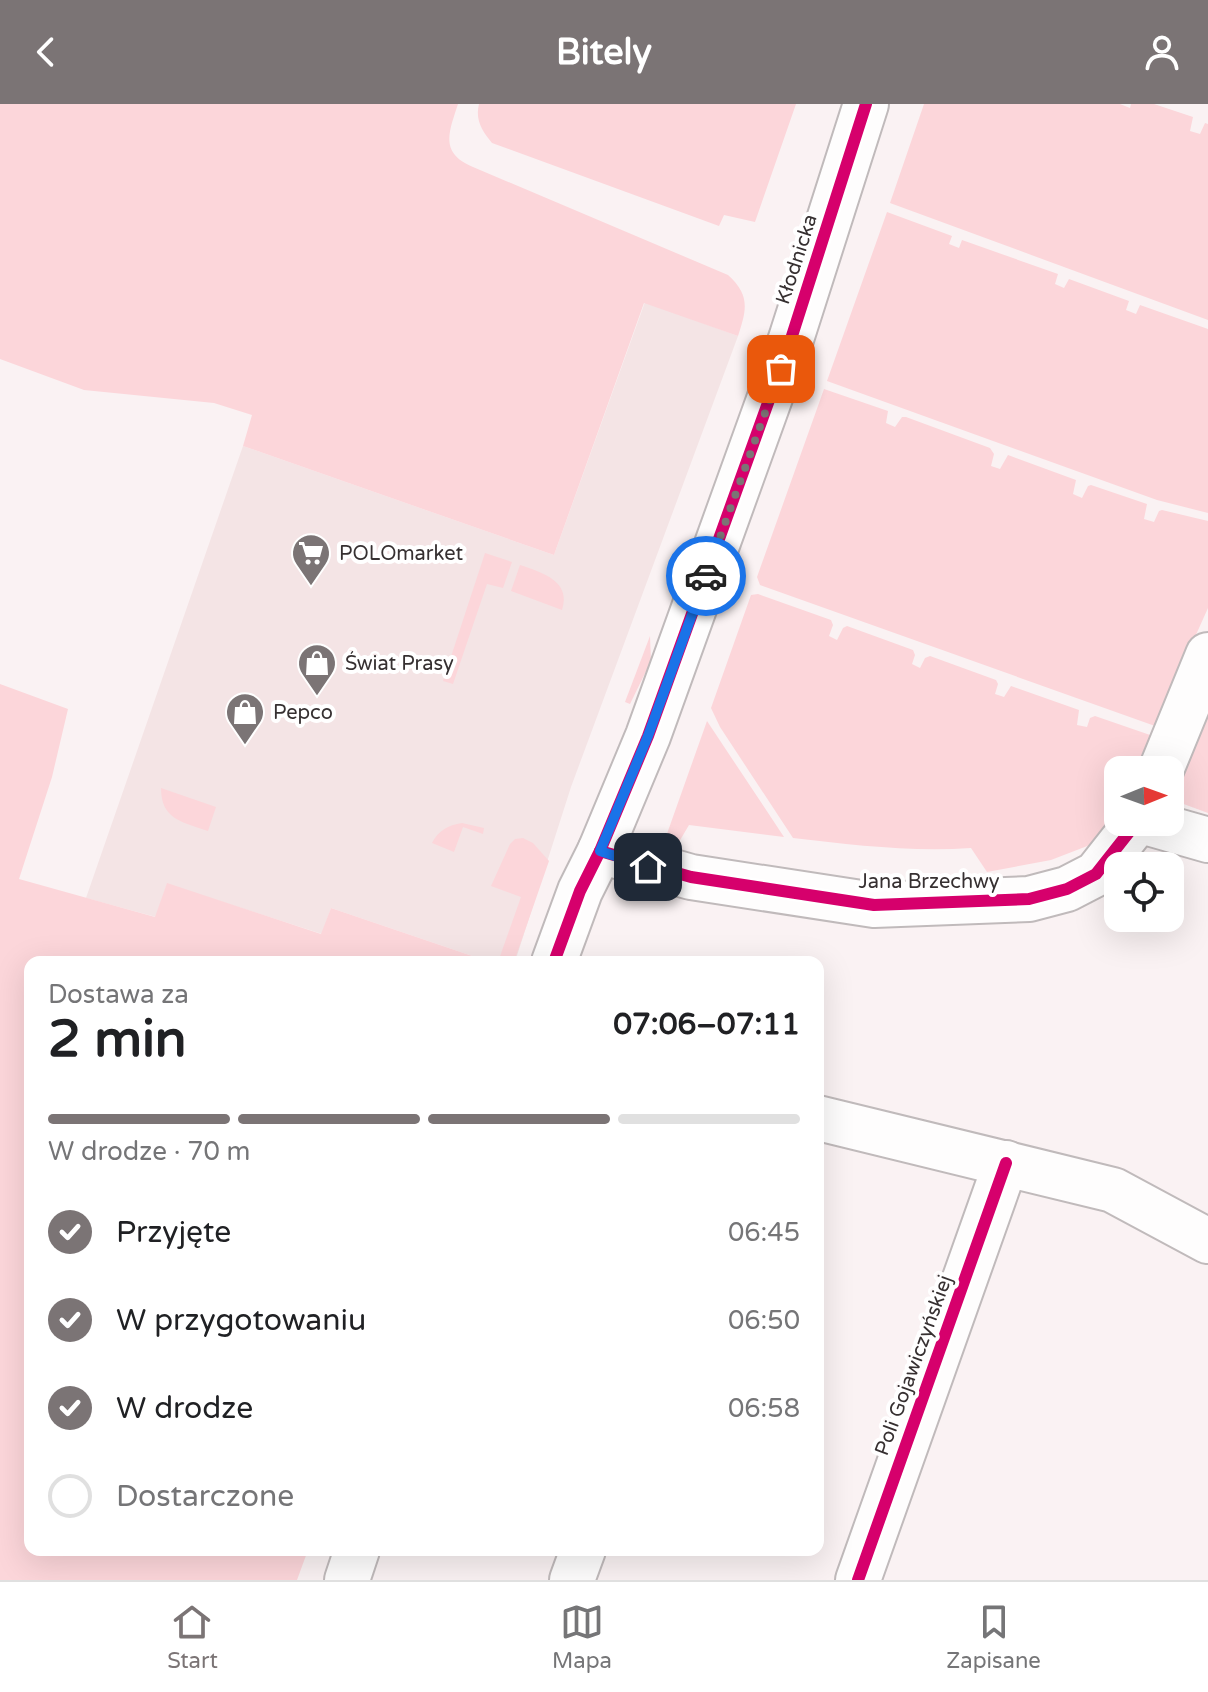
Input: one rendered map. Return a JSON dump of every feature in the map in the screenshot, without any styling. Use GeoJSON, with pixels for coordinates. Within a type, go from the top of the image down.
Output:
{"type":"FeatureCollection","features":[{"type":"Feature","properties":{"kind":"street","name":"Kłodnicka"},"geometry":{"type":"LineString","coordinates":[[556,956],[580,891],[648,736],[791,339],[866,104]]}},
{"type":"Feature","properties":{"kind":"street"},"geometry":{"type":"LineString","coordinates":[[1167,756],[1208,655]]}},
{"type":"Feature","properties":{"kind":"street"},"geometry":{"type":"LineString","coordinates":[[1184,833],[1208,840]]}},
{"type":"Feature","properties":{"kind":"street","name":"Jana Brzechwy"},"geometry":{"type":"LineString","coordinates":[[600,851],[691,877],[874,905],[1029,899],[1067,889],[1096,874],[1126,836]]}},
{"type":"Feature","properties":{"kind":"street"},"geometry":{"type":"LineString","coordinates":[[824,1119],[1113,1190],[1208,1241]]}},
{"type":"Feature","properties":{"kind":"street","name":"Poli Gojawiczyńskiej"},"geometry":{"type":"LineString","coordinates":[[858,1580],[1006,1163]]}},
{"type":"Feature","properties":{"kind":"street"},"geometry":{"type":"LineString","coordinates":[[347,1580],[355,1556]]}},
{"type":"Feature","properties":{"kind":"street"},"geometry":{"type":"LineString","coordinates":[[572,1580],[581,1556]]}},
{"type":"Feature","properties":{"kind":"shaded area"},"geometry":{"type":"Polygon","coordinates":[[[0,104],[458,104],[449,141],[455,155],[462,161],[728,275],[740,289],[745,303],[738,336],[644,303],[554,555],[243,446],[252,415],[214,403],[84,390],[0,359],[0,104]]]}},
{"type":"Feature","properties":{"kind":"shaded area"},"geometry":{"type":"Polygon","coordinates":[[[479,104],[796,104],[755,222],[724,215],[719,226],[492,143],[480,125],[479,104]]]}},
{"type":"Feature","properties":{"kind":"shaded area"},"geometry":{"type":"Polygon","coordinates":[[[924,104],[1120,104],[1130,108],[1131,104],[1154,104],[1193,117],[1190,131],[1200,134],[1205,123],[1208,124],[1208,320],[890,203],[924,104]]]}},
{"type":"Feature","properties":{"kind":"shaded area"},"geometry":{"type":"Polygon","coordinates":[[[887,212],[952,236],[949,244],[959,248],[962,240],[1058,274],[1055,284],[1064,288],[1069,279],[1129,301],[1126,310],[1136,314],[1140,305],[1208,329],[1208,513],[1157,500],[827,381],[887,212]]]}},
{"type":"Feature","properties":{"kind":"shaded area"},"geometry":{"type":"Polygon","coordinates":[[[645,302],[738,336],[571,787],[517,956],[472,956],[331,908],[322,934],[167,884],[156,917],[86,898],[243,446],[554,555],[645,302]]]}},
{"type":"Feature","properties":{"kind":"shaded area"},"geometry":{"type":"Polygon","coordinates":[[[824,389],[888,411],[886,423],[895,427],[902,417],[906,417],[990,448],[994,454],[991,466],[1000,469],[1008,455],[1076,480],[1073,494],[1082,498],[1091,485],[1147,504],[1144,519],[1154,522],[1162,510],[1208,521],[1208,608],[1155,726],[760,585],[757,577],[824,389]]]}},
{"type":"Feature","properties":{"kind":"shaded area"},"geometry":{"type":"Polygon","coordinates":[[[485,553],[512,562],[503,588],[487,584],[453,684],[443,681],[485,553]]]}},
{"type":"Feature","properties":{"kind":"shaded area"},"geometry":{"type":"Polygon","coordinates":[[[520,565],[553,579],[559,585],[564,600],[562,610],[511,591],[520,565]]]}},
{"type":"Feature","properties":{"kind":"shaded area"},"geometry":{"type":"Polygon","coordinates":[[[758,594],[831,620],[833,625],[829,636],[837,640],[847,626],[913,650],[912,664],[920,668],[925,658],[930,656],[996,680],[995,694],[1004,697],[1011,686],[1079,710],[1077,725],[1087,727],[1090,718],[1095,716],[1153,736],[1145,756],[1104,756],[1104,836],[1108,838],[1051,860],[987,872],[971,848],[904,848],[793,838],[720,727],[711,708],[751,595],[758,594]]]}},
{"type":"Feature","properties":{"kind":"shaded area"},"geometry":{"type":"Polygon","coordinates":[[[650,636],[651,661],[630,704],[625,702],[650,636]]]}},
{"type":"Feature","properties":{"kind":"shaded area"},"geometry":{"type":"Polygon","coordinates":[[[0,684],[68,709],[52,777],[19,879],[155,917],[167,883],[321,934],[331,908],[472,956],[24,956],[24,1556],[306,1556],[297,1580],[0,1580],[0,684]]]}},
{"type":"Feature","properties":{"kind":"shaded area"},"geometry":{"type":"Polygon","coordinates":[[[1208,685],[1208,813],[1184,804],[1184,756],[1177,756],[1208,685]]]}},
{"type":"Feature","properties":{"kind":"shaded area"},"geometry":{"type":"Polygon","coordinates":[[[707,721],[784,837],[689,825],[676,847],[663,845],[707,721]]]}},
{"type":"Feature","properties":{"kind":"shaded area"},"geometry":{"type":"Polygon","coordinates":[[[161,788],[216,807],[208,831],[182,822],[169,813],[162,799],[161,788]]]}},
{"type":"Feature","properties":{"kind":"shaded area"},"geometry":{"type":"Polygon","coordinates":[[[462,823],[484,828],[483,834],[463,827],[454,852],[432,843],[444,829],[462,823]]]}},
{"type":"Feature","properties":{"kind":"shaded area"},"geometry":{"type":"Polygon","coordinates":[[[523,838],[533,843],[549,861],[516,956],[500,956],[521,897],[491,886],[515,839],[523,838]]]}},
{"type":"Feature","properties":{"kind":"cycle path"},"geometry":{"type":"LineString","coordinates":[[556,956],[580,891],[648,736],[791,339],[866,104]]}},
{"type":"Feature","properties":{"kind":"cycle path"},"geometry":{"type":"LineString","coordinates":[[600,851],[691,877],[874,905],[1029,899],[1067,889],[1096,874],[1126,836]]}},
{"type":"Feature","properties":{"kind":"cycle path"},"geometry":{"type":"LineString","coordinates":[[858,1580],[1006,1163]]}},
{"type":"Feature","properties":{"kind":"way so far"},"geometry":{"type":"LineString","coordinates":[[706,576],[781,369]]}},
{"type":"Feature","properties":{"kind":"place","name":"POLOmarket"},"geometry":{"type":"Point","coordinates":[311,587]}},
{"type":"Feature","properties":{"kind":"place","name":"Świat Prasy"},"geometry":{"type":"Point","coordinates":[317,697]}},
{"type":"Feature","properties":{"kind":"place","name":"Pepco"},"geometry":{"type":"Point","coordinates":[245,746]}},
{"type":"Feature","properties":{"kind":"route"},"geometry":{"type":"LineString","coordinates":[[648,867],[600,851],[648,736],[706,576]]}}]}
